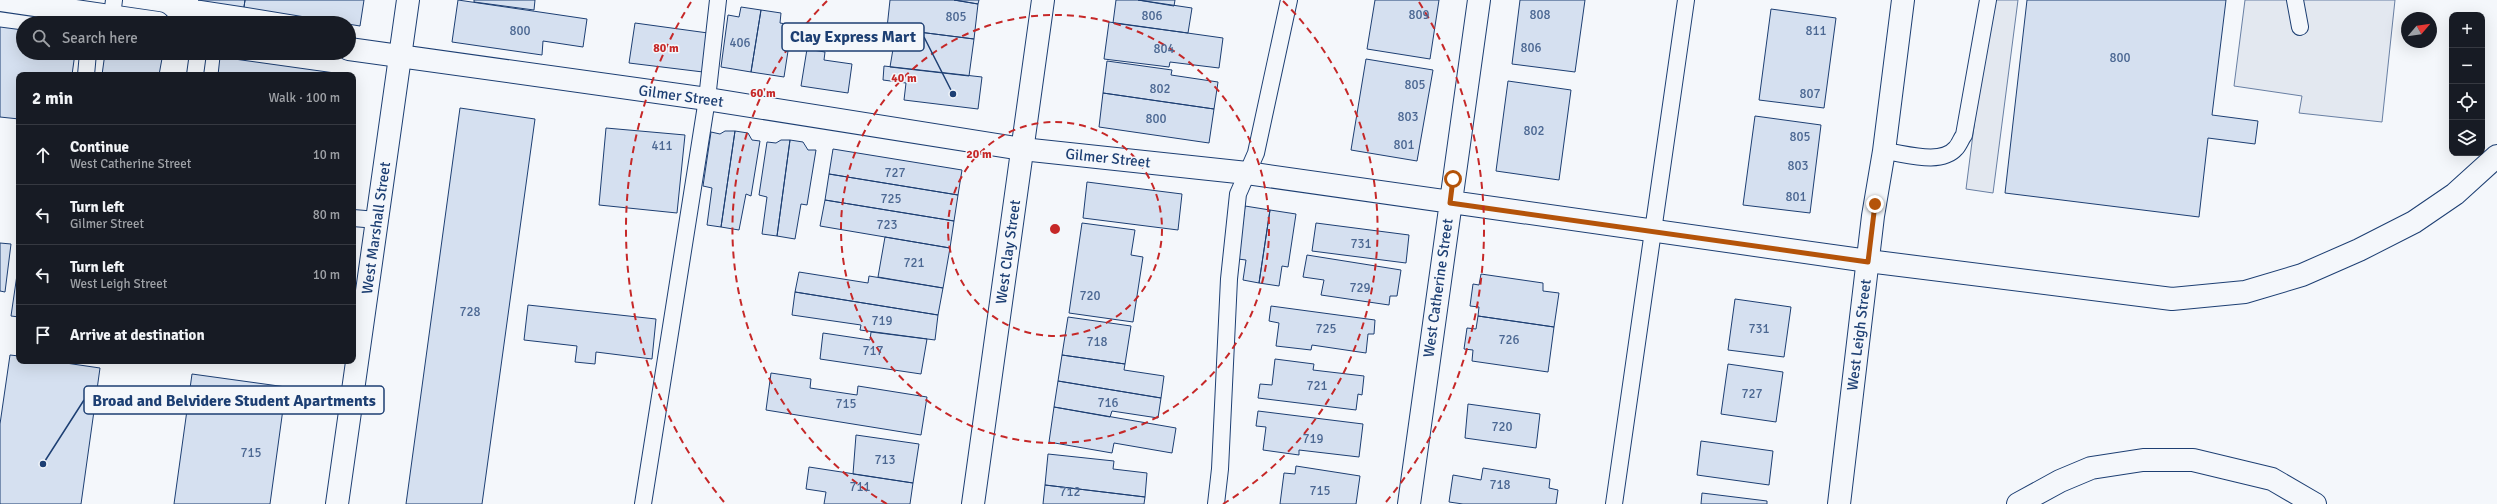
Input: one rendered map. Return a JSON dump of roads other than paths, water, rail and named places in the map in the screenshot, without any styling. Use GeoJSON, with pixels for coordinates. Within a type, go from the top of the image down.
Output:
{"type":"FeatureCollection","features":[{"type":"Feature","properties":{"kind":"main road"},"geometry":{"type":"LineString","coordinates":[[0,0],[120,16]]}},
{"type":"Feature","properties":{"kind":"main road","name":"West Marshall Street"},"geometry":{"type":"LineString","coordinates":[[337,504],[408,0]]}},
{"type":"Feature","properties":{"kind":"main road","name":"West Clay Street"},"geometry":{"type":"LineString","coordinates":[[972,504],[1043,0]]}},
{"type":"Feature","properties":{"kind":"main road","name":"West Catherine Street"},"geometry":{"type":"LineString","coordinates":[[1409,504],[1479,0]]}},
{"type":"Feature","properties":{"kind":"main road","name":"West Leigh Street"},"geometry":{"type":"LineString","coordinates":[[1839,504],[1868,262],[1903,0]]}},
{"type":"Feature","properties":{"kind":"main road","name":"Gilmer Street"},"geometry":{"type":"LineString","coordinates":[[356,50],[707,99],[1022,149],[1247,173],[1868,262],[2172,299],[2245,292],[2309,272],[2359,250],[2414,222],[2455,194],[2497,156]]}},
{"type":"Feature","properties":{"kind":"main road"},"geometry":{"type":"LineString","coordinates":[[2018,504],[2060,481],[2091,468],[2143,460],[2193,460],[2272,480],[2315,504]]}},
{"type":"Feature","properties":{"kind":"lane"},"geometry":{"type":"LineString","coordinates":[[643,504],[707,99],[718,0]]}},
{"type":"Feature","properties":{"kind":"lane"},"geometry":{"type":"LineString","coordinates":[[1216,504],[1220,469],[1229,279],[1238,194],[1256,153],[1289,0]]}},
{"type":"Feature","properties":{"kind":"lane"},"geometry":{"type":"LineString","coordinates":[[1614,504],[1686,0]]}},
{"type":"Feature","properties":{"kind":"lane"},"geometry":{"type":"LineString","coordinates":[[1884,151],[1935,158],[1946,155],[1955,149],[1964,135],[1988,0]]}},
{"type":"Feature","properties":{"kind":"lane"},"geometry":{"type":"LineString","coordinates":[[2295,0],[2300,27]]}},
{"type":"Feature","properties":{"kind":"lane"},"geometry":{"type":"LineString","coordinates":[[86,72],[87,60]]}},
{"type":"Feature","properties":{"kind":"lane"},"geometry":{"type":"LineString","coordinates":[[195,72],[197,60]]}},
{"type":"Feature","properties":{"kind":"lane"},"geometry":{"type":"LineString","coordinates":[[356,218],[378,220]]}},
{"type":"Feature","properties":{"kind":"place","name":"Clay Express Mart"},"geometry":{"type":"Point","coordinates":[953,94]}},
{"type":"Feature","properties":{"kind":"place","name":"Broad and Belvidere Student Apartments"},"geometry":{"type":"Point","coordinates":[43,464]}}]}
